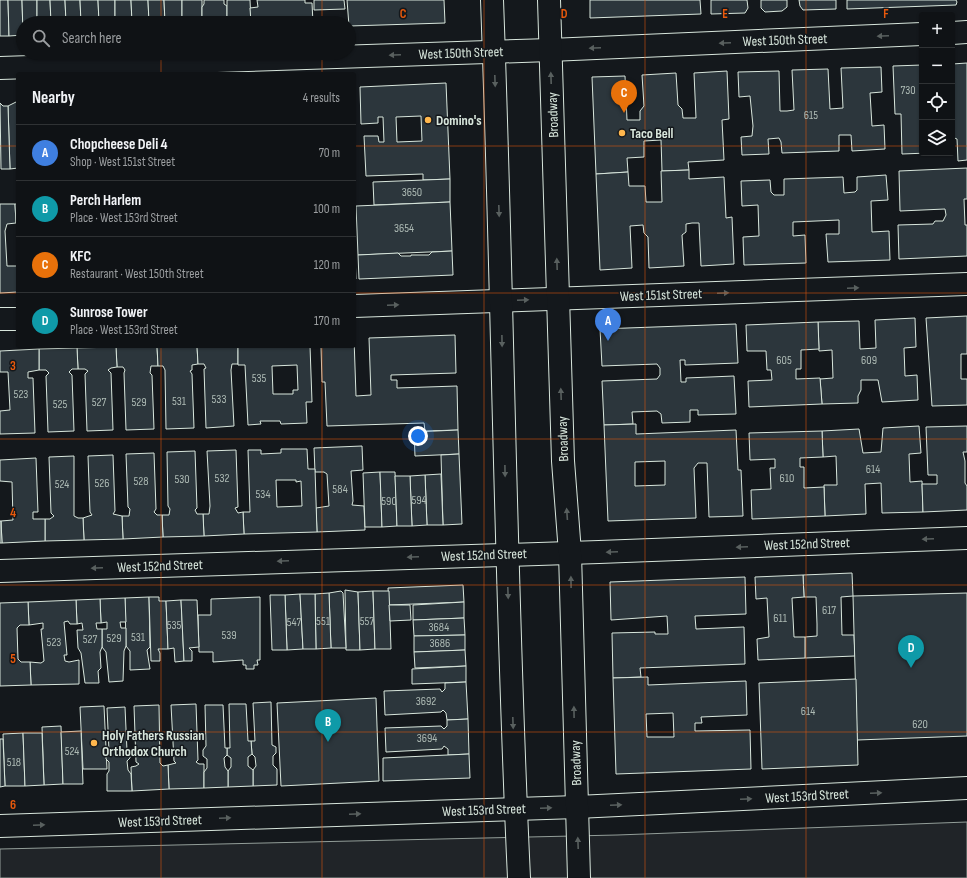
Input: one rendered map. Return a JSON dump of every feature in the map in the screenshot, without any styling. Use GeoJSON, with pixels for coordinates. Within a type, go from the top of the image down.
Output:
{"type":"FeatureCollection","features":[{"type":"Feature","properties":{"kind":"street"},"geometry":{"type":"LineString","coordinates":[[492,0],[502,301],[506,554],[518,878]]}},
{"type":"Feature","properties":{"kind":"street","name":"Broadway"},"geometry":{"type":"LineString","coordinates":[[549,0],[563,461],[570,553],[579,878]]}},
{"type":"Feature","properties":{"kind":"street"},"geometry":{"type":"LineString","coordinates":[[955,33],[967,32]]}},
{"type":"Feature","properties":{"kind":"street","name":"West 150th Street"},"geometry":{"type":"LineString","coordinates":[[356,56],[550,50],[919,34]]}},
{"type":"Feature","properties":{"kind":"street","name":"West 150th Street"},"geometry":{"type":"LineString","coordinates":[[0,68],[247,60]]}},
{"type":"Feature","properties":{"kind":"street","name":"West 151st Street"},"geometry":{"type":"LineString","coordinates":[[356,306],[967,284]]}},
{"type":"Feature","properties":{"kind":"street"},"geometry":{"type":"LineString","coordinates":[[0,319],[16,319]]}},
{"type":"Feature","properties":{"kind":"street","name":"West 152nd Street"},"geometry":{"type":"LineString","coordinates":[[0,571],[570,553],[967,538]]}},
{"type":"Feature","properties":{"kind":"street","name":"West 153rd Street"},"geometry":{"type":"LineString","coordinates":[[0,826],[577,807],[967,788]]}},
{"type":"Feature","properties":{"kind":"shaded area"},"geometry":{"type":"Polygon","coordinates":[[[967,822],[967,878],[0,878],[0,849],[617,835],[967,822]]]}},
{"type":"Feature","properties":{"kind":"building"},"geometry":{"type":"Polygon","coordinates":[[[0,0],[8,0],[9,36],[0,36],[0,0]]]}},
{"type":"Feature","properties":{"kind":"building"},"geometry":{"type":"Polygon","coordinates":[[[8,0],[22,0],[22,16],[16,16],[16,36],[9,36],[8,0]]]}},
{"type":"Feature","properties":{"kind":"building"},"geometry":{"type":"Polygon","coordinates":[[[22,0],[37,0],[37,16],[22,16],[22,0]]]}},
{"type":"Feature","properties":{"kind":"building"},"geometry":{"type":"Polygon","coordinates":[[[37,0],[50,0],[51,16],[37,16],[37,0]]]}},
{"type":"Feature","properties":{"kind":"building"},"geometry":{"type":"Polygon","coordinates":[[[50,0],[65,0],[66,16],[51,16],[50,0]]]}},
{"type":"Feature","properties":{"kind":"building"},"geometry":{"type":"Polygon","coordinates":[[[65,0],[80,0],[81,16],[66,16],[65,0]]]}},
{"type":"Feature","properties":{"kind":"building"},"geometry":{"type":"Polygon","coordinates":[[[80,0],[98,0],[99,16],[81,16],[80,0]]]}},
{"type":"Feature","properties":{"kind":"building"},"geometry":{"type":"Polygon","coordinates":[[[98,0],[115,0],[115,16],[99,16],[98,0]]]}},
{"type":"Feature","properties":{"kind":"building"},"geometry":{"type":"Polygon","coordinates":[[[115,0],[131,0],[132,16],[115,16],[115,0]]]}},
{"type":"Feature","properties":{"kind":"building"},"geometry":{"type":"Polygon","coordinates":[[[131,0],[148,0],[149,16],[132,16],[131,0]]]}},
{"type":"Feature","properties":{"kind":"building"},"geometry":{"type":"Polygon","coordinates":[[[148,0],[164,0],[165,16],[149,16],[148,0]]]}},
{"type":"Feature","properties":{"kind":"building"},"geometry":{"type":"Polygon","coordinates":[[[164,0],[182,0],[182,16],[165,16],[164,0]]]}},
{"type":"Feature","properties":{"kind":"building"},"geometry":{"type":"Polygon","coordinates":[[[182,0],[202,0],[202,16],[182,16],[182,0]]]}},
{"type":"Feature","properties":{"kind":"building"},"geometry":{"type":"Polygon","coordinates":[[[204,0],[224,0],[224,4],[227,6],[227,16],[202,16],[202,7],[204,0]]]}},
{"type":"Feature","properties":{"kind":"building"},"geometry":{"type":"Polygon","coordinates":[[[227,0],[250,0],[251,16],[227,16],[227,0]]]}},
{"type":"Feature","properties":{"kind":"building"},"geometry":{"type":"Polygon","coordinates":[[[257,0],[305,0],[305,3],[312,3],[313,16],[251,16],[250,8],[258,7],[257,0]]]}},
{"type":"Feature","properties":{"kind":"building"},"geometry":{"type":"Polygon","coordinates":[[[314,0],[344,0],[345,9],[314,10],[314,0]]]}},
{"type":"Feature","properties":{"kind":"building"},"geometry":{"type":"Polygon","coordinates":[[[347,0],[444,0],[445,23],[356,26],[356,16],[348,16],[347,0]]]}},
{"type":"Feature","properties":{"kind":"building"},"geometry":{"type":"Polygon","coordinates":[[[590,0],[700,0],[701,14],[590,18],[590,0]]]}},
{"type":"Feature","properties":{"kind":"building"},"geometry":{"type":"Polygon","coordinates":[[[711,0],[747,0],[748,8],[745,13],[711,14],[711,0]]]}},
{"type":"Feature","properties":{"kind":"building"},"geometry":{"type":"Polygon","coordinates":[[[761,0],[787,0],[787,7],[782,11],[765,12],[761,8],[761,0]]]}},
{"type":"Feature","properties":{"kind":"building"},"geometry":{"type":"Polygon","coordinates":[[[799,0],[836,0],[836,9],[803,10],[800,6],[799,0]]]}},
{"type":"Feature","properties":{"kind":"building"},"geometry":{"type":"Polygon","coordinates":[[[847,0],[956,0],[957,2],[956,5],[847,9],[847,0]]]}},
{"type":"Feature","properties":{"kind":"building"},"geometry":{"type":"Polygon","coordinates":[[[967,63],[967,160],[958,161],[957,139],[955,138],[955,64],[967,63]]]}},
{"type":"Feature","properties":{"kind":"building"},"geometry":{"type":"Polygon","coordinates":[[[919,65],[919,153],[902,154],[901,114],[895,114],[893,66],[919,65]]]}},
{"type":"Feature","properties":{"kind":"building"},"geometry":{"type":"Polygon","coordinates":[[[881,67],[882,92],[870,93],[872,126],[884,125],[885,149],[852,151],[851,135],[839,135],[839,151],[782,153],[779,138],[768,139],[769,154],[742,155],[741,137],[752,136],[753,126],[750,96],[739,97],[738,72],[779,71],[780,111],[787,111],[794,110],[792,70],[828,69],[830,109],[843,108],[841,68],[881,67]]]}},
{"type":"Feature","properties":{"kind":"building"},"geometry":{"type":"Polygon","coordinates":[[[727,71],[729,119],[722,120],[724,160],[688,162],[689,170],[662,171],[661,140],[644,141],[644,157],[627,158],[628,172],[596,174],[592,77],[625,76],[627,120],[640,120],[640,111],[644,106],[642,75],[676,73],[678,105],[682,109],[683,118],[696,118],[694,73],[727,71]]]}},
{"type":"Feature","properties":{"kind":"building"},"geometry":{"type":"Polygon","coordinates":[[[446,83],[450,179],[423,180],[423,174],[366,176],[364,136],[378,136],[379,142],[384,142],[383,117],[378,117],[378,123],[361,124],[360,87],[446,83]],[[421,116],[396,117],[397,142],[422,141],[421,116]]]}},
{"type":"Feature","properties":{"kind":"building"},"geometry":{"type":"Polygon","coordinates":[[[16,102],[16,168],[10,169],[8,106],[16,102]]]}},
{"type":"Feature","properties":{"kind":"building"},"geometry":{"type":"Polygon","coordinates":[[[0,103],[3,106],[8,106],[10,169],[1,169],[0,103]]]}},
{"type":"Feature","properties":{"kind":"building"},"geometry":{"type":"Polygon","coordinates":[[[967,168],[967,199],[964,199],[965,225],[967,225],[967,256],[899,259],[898,225],[933,224],[935,221],[943,221],[946,215],[945,209],[900,211],[899,171],[967,168]]]}},
{"type":"Feature","properties":{"kind":"building"},"geometry":{"type":"Polygon","coordinates":[[[689,170],[689,179],[724,177],[726,218],[732,217],[734,264],[701,266],[699,223],[692,223],[686,224],[686,232],[682,235],[684,266],[649,268],[648,237],[644,233],[643,225],[630,226],[632,268],[600,270],[596,174],[628,172],[629,186],[645,186],[646,202],[662,202],[661,171],[689,170]]]}},
{"type":"Feature","properties":{"kind":"building"},"geometry":{"type":"Polygon","coordinates":[[[886,175],[888,200],[871,201],[872,232],[889,231],[890,260],[828,262],[826,234],[839,234],[839,220],[793,222],[793,236],[805,235],[806,263],[744,265],[743,237],[759,236],[758,205],[742,206],[741,181],[770,180],[771,192],[774,195],[784,195],[784,179],[843,177],[844,193],[855,192],[857,190],[857,177],[886,175]]]}},
{"type":"Feature","properties":{"kind":"building"},"geometry":{"type":"Polygon","coordinates":[[[450,179],[450,202],[374,205],[373,182],[450,179]]]}},
{"type":"Feature","properties":{"kind":"building"},"geometry":{"type":"Polygon","coordinates":[[[450,202],[452,251],[358,255],[356,206],[450,202]]]}},
{"type":"Feature","properties":{"kind":"building"},"geometry":{"type":"Polygon","coordinates":[[[0,204],[15,204],[16,223],[7,224],[5,231],[7,266],[16,266],[16,292],[0,293],[0,204]]]}},
{"type":"Feature","properties":{"kind":"building"},"geometry":{"type":"Polygon","coordinates":[[[452,251],[453,275],[359,279],[358,255],[398,253],[401,256],[411,256],[429,255],[432,252],[452,251]]]}},
{"type":"Feature","properties":{"kind":"building"},"geometry":{"type":"Polygon","coordinates":[[[967,316],[967,354],[961,354],[961,379],[967,379],[967,405],[932,406],[926,318],[967,316]]]}},
{"type":"Feature","properties":{"kind":"building"},"geometry":{"type":"Polygon","coordinates":[[[915,318],[916,347],[904,348],[905,376],[917,375],[918,400],[882,402],[878,380],[861,380],[861,390],[858,396],[858,403],[822,404],[820,379],[833,378],[832,350],[819,351],[818,322],[859,321],[860,349],[876,348],[875,320],[915,318]]]}},
{"type":"Feature","properties":{"kind":"building"},"geometry":{"type":"Polygon","coordinates":[[[818,322],[819,349],[801,350],[801,369],[796,369],[796,379],[820,378],[822,404],[749,407],[748,381],[772,380],[771,370],[767,370],[766,351],[747,351],[746,325],[818,322]]]}},
{"type":"Feature","properties":{"kind":"building"},"geometry":{"type":"Polygon","coordinates":[[[736,324],[738,363],[685,365],[685,360],[680,360],[681,382],[686,382],[686,378],[734,376],[736,414],[698,415],[698,410],[690,410],[690,422],[662,423],[661,414],[657,411],[632,412],[633,424],[604,425],[602,381],[657,379],[660,375],[660,368],[657,364],[602,366],[600,329],[736,324]]]}},
{"type":"Feature","properties":{"kind":"building"},"geometry":{"type":"Polygon","coordinates":[[[455,335],[456,373],[391,375],[391,380],[397,380],[397,388],[457,386],[458,430],[425,431],[424,423],[327,426],[325,382],[322,382],[321,348],[354,348],[356,396],[371,395],[369,338],[455,335]]]}},
{"type":"Feature","properties":{"kind":"building"},"geometry":{"type":"Polygon","coordinates":[[[77,348],[116,348],[117,367],[108,370],[111,373],[113,430],[87,431],[85,374],[88,371],[85,369],[78,369],[77,348]]]}},
{"type":"Feature","properties":{"kind":"building"},"geometry":{"type":"Polygon","coordinates":[[[77,348],[78,369],[72,369],[69,372],[72,375],[74,431],[48,432],[46,376],[49,373],[46,370],[39,370],[39,349],[77,348]]]}},
{"type":"Feature","properties":{"kind":"building"},"geometry":{"type":"Polygon","coordinates":[[[116,348],[157,348],[158,366],[151,366],[150,373],[152,375],[154,429],[126,430],[125,370],[123,367],[117,367],[116,348]]]}},
{"type":"Feature","properties":{"kind":"building"},"geometry":{"type":"Polygon","coordinates":[[[157,348],[197,348],[198,364],[192,365],[192,370],[190,371],[192,374],[194,428],[166,429],[165,370],[163,366],[158,366],[157,348]]]}},
{"type":"Feature","properties":{"kind":"building"},"geometry":{"type":"Polygon","coordinates":[[[197,348],[238,348],[238,364],[232,364],[231,370],[234,426],[206,428],[204,369],[206,368],[204,364],[198,364],[197,348]]]}},
{"type":"Feature","properties":{"kind":"building"},"geometry":{"type":"Polygon","coordinates":[[[238,348],[310,348],[312,402],[306,402],[307,423],[281,424],[280,421],[260,421],[261,424],[248,425],[245,365],[238,365],[238,348]],[[297,365],[272,366],[273,394],[293,394],[293,390],[298,390],[297,365]]]}},
{"type":"Feature","properties":{"kind":"building"},"geometry":{"type":"Polygon","coordinates":[[[39,349],[39,370],[28,372],[28,378],[33,378],[35,433],[0,434],[0,411],[10,410],[8,372],[0,372],[0,351],[39,349]]]}},
{"type":"Feature","properties":{"kind":"building"},"geometry":{"type":"Polygon","coordinates":[[[636,424],[636,434],[736,430],[738,470],[741,470],[743,516],[709,517],[707,463],[698,463],[694,468],[696,518],[608,521],[604,425],[636,424]],[[665,461],[635,462],[635,486],[665,485],[665,461]]]}},
{"type":"Feature","properties":{"kind":"building"},"geometry":{"type":"Polygon","coordinates":[[[919,426],[921,453],[909,454],[910,482],[922,481],[923,512],[882,513],[881,483],[865,484],[866,514],[825,516],[824,485],[837,485],[836,456],[823,457],[822,431],[859,429],[863,453],[881,452],[883,428],[919,426]]]}},
{"type":"Feature","properties":{"kind":"building"},"geometry":{"type":"Polygon","coordinates":[[[967,426],[967,452],[963,452],[965,461],[965,483],[967,486],[967,510],[923,512],[922,484],[937,484],[937,475],[928,475],[926,427],[967,426]]]}},
{"type":"Feature","properties":{"kind":"building"},"geometry":{"type":"Polygon","coordinates":[[[458,430],[459,454],[415,456],[414,432],[458,430]]]}},
{"type":"Feature","properties":{"kind":"building"},"geometry":{"type":"Polygon","coordinates":[[[822,431],[823,457],[800,458],[800,467],[804,467],[804,488],[824,487],[825,516],[752,519],[751,490],[771,489],[770,468],[775,468],[775,459],[750,460],[749,433],[822,431]]]}},
{"type":"Feature","properties":{"kind":"building"},"geometry":{"type":"Polygon","coordinates":[[[362,446],[363,470],[351,471],[352,505],[364,506],[365,530],[317,532],[316,508],[329,506],[327,474],[324,472],[315,472],[314,448],[362,446]]]}},
{"type":"Feature","properties":{"kind":"building"},"geometry":{"type":"Polygon","coordinates":[[[281,449],[307,449],[308,469],[315,469],[317,532],[244,534],[243,512],[250,512],[248,450],[261,450],[261,454],[281,453],[281,449]],[[276,480],[277,507],[302,506],[301,481],[296,482],[296,480],[276,480]]]}},
{"type":"Feature","properties":{"kind":"building"},"geometry":{"type":"Polygon","coordinates":[[[236,450],[238,507],[235,508],[238,513],[243,512],[244,534],[204,536],[203,514],[209,514],[210,506],[207,451],[236,450]]]}},
{"type":"Feature","properties":{"kind":"building"},"geometry":{"type":"Polygon","coordinates":[[[195,451],[197,508],[195,510],[197,514],[203,514],[204,536],[163,537],[162,515],[169,515],[170,509],[168,506],[167,452],[195,451]]]}},
{"type":"Feature","properties":{"kind":"building"},"geometry":{"type":"Polygon","coordinates":[[[154,453],[156,509],[154,512],[157,515],[162,515],[163,537],[123,539],[122,516],[129,516],[130,509],[128,507],[126,454],[154,453]]]}},
{"type":"Feature","properties":{"kind":"building"},"geometry":{"type":"Polygon","coordinates":[[[459,454],[462,524],[443,525],[441,455],[459,454]]]}},
{"type":"Feature","properties":{"kind":"building"},"geometry":{"type":"Polygon","coordinates":[[[113,455],[115,511],[113,514],[122,516],[123,539],[84,540],[83,518],[92,515],[90,512],[88,456],[113,455]]]}},
{"type":"Feature","properties":{"kind":"building"},"geometry":{"type":"Polygon","coordinates":[[[74,456],[74,516],[83,518],[84,540],[45,541],[45,519],[50,519],[54,516],[51,513],[49,457],[74,456]]]}},
{"type":"Feature","properties":{"kind":"building"},"geometry":{"type":"Polygon","coordinates":[[[36,458],[38,512],[33,512],[33,519],[45,519],[45,541],[2,543],[1,521],[13,520],[12,482],[0,481],[0,460],[36,458]]]}},
{"type":"Feature","properties":{"kind":"building"},"geometry":{"type":"Polygon","coordinates":[[[380,472],[382,527],[365,527],[363,473],[380,472]]]}},
{"type":"Feature","properties":{"kind":"building"},"geometry":{"type":"Polygon","coordinates":[[[380,472],[395,472],[397,526],[382,527],[380,472]]]}},
{"type":"Feature","properties":{"kind":"building"},"geometry":{"type":"Polygon","coordinates":[[[441,474],[443,525],[427,525],[425,475],[441,474]]]}},
{"type":"Feature","properties":{"kind":"building"},"geometry":{"type":"Polygon","coordinates":[[[425,475],[427,525],[412,526],[410,476],[425,475]]]}},
{"type":"Feature","properties":{"kind":"building"},"geometry":{"type":"Polygon","coordinates":[[[395,476],[410,476],[412,526],[397,526],[395,476]]]}},
{"type":"Feature","properties":{"kind":"building"},"geometry":{"type":"Polygon","coordinates":[[[1,521],[2,543],[0,543],[1,521]]]}},
{"type":"Feature","properties":{"kind":"building"},"geometry":{"type":"Polygon","coordinates":[[[852,573],[853,596],[841,597],[842,635],[854,635],[855,656],[805,658],[805,637],[817,636],[817,624],[816,597],[804,597],[803,575],[852,573]]]}},
{"type":"Feature","properties":{"kind":"building"},"geometry":{"type":"Polygon","coordinates":[[[803,575],[804,597],[792,598],[794,637],[805,637],[805,658],[758,660],[757,639],[769,637],[767,598],[756,599],[755,577],[803,575]]]}},
{"type":"Feature","properties":{"kind":"building"},"geometry":{"type":"Polygon","coordinates":[[[745,577],[746,614],[695,616],[696,629],[744,627],[745,664],[640,668],[641,677],[613,678],[612,633],[655,632],[655,634],[668,634],[667,616],[611,620],[610,582],[745,577]]]}},
{"type":"Feature","properties":{"kind":"building"},"geometry":{"type":"Polygon","coordinates":[[[463,585],[464,602],[389,605],[388,588],[463,585]]]}},
{"type":"Feature","properties":{"kind":"building"},"geometry":{"type":"Polygon","coordinates":[[[345,590],[358,592],[360,650],[346,650],[345,590]]]}},
{"type":"Feature","properties":{"kind":"building"},"geometry":{"type":"Polygon","coordinates":[[[341,591],[343,593],[346,648],[331,648],[329,593],[341,591]]]}},
{"type":"Feature","properties":{"kind":"building"},"geometry":{"type":"Polygon","coordinates":[[[373,591],[375,649],[360,650],[358,592],[373,591]]]}},
{"type":"Feature","properties":{"kind":"building"},"geometry":{"type":"Polygon","coordinates":[[[373,591],[389,591],[391,649],[375,649],[373,591]]]}},
{"type":"Feature","properties":{"kind":"building"},"geometry":{"type":"Polygon","coordinates":[[[329,593],[331,648],[316,649],[315,594],[329,593]]]}},
{"type":"Feature","properties":{"kind":"building"},"geometry":{"type":"Polygon","coordinates":[[[967,593],[967,736],[857,740],[853,596],[967,593]]]}},
{"type":"Feature","properties":{"kind":"building"},"geometry":{"type":"Polygon","coordinates":[[[300,594],[303,649],[287,650],[285,595],[300,594]]]}},
{"type":"Feature","properties":{"kind":"building"},"geometry":{"type":"Polygon","coordinates":[[[300,594],[315,594],[316,649],[303,649],[300,594]]]}},
{"type":"Feature","properties":{"kind":"building"},"geometry":{"type":"Polygon","coordinates":[[[270,595],[285,595],[287,650],[272,650],[270,595]]]}},
{"type":"Feature","properties":{"kind":"building"},"geometry":{"type":"Polygon","coordinates":[[[149,597],[150,647],[147,650],[150,669],[130,670],[130,651],[126,646],[125,598],[149,597]]]}},
{"type":"Feature","properties":{"kind":"building"},"geometry":{"type":"Polygon","coordinates":[[[149,597],[159,597],[159,601],[166,601],[168,649],[158,649],[160,653],[160,661],[151,661],[149,597]]]}},
{"type":"Feature","properties":{"kind":"building"},"geometry":{"type":"Polygon","coordinates":[[[260,597],[260,660],[257,660],[258,665],[254,665],[254,669],[246,669],[246,665],[243,665],[243,660],[213,662],[213,652],[199,652],[198,615],[211,615],[211,599],[260,597]]]}},
{"type":"Feature","properties":{"kind":"building"},"geometry":{"type":"Polygon","coordinates":[[[125,598],[126,622],[120,622],[121,628],[126,628],[123,681],[109,682],[106,652],[102,647],[102,629],[107,629],[107,622],[101,623],[100,599],[125,598]]]}},
{"type":"Feature","properties":{"kind":"building"},"geometry":{"type":"Polygon","coordinates":[[[100,599],[101,623],[96,623],[97,629],[102,629],[102,647],[100,652],[101,668],[98,671],[99,683],[85,683],[81,653],[78,648],[77,630],[83,630],[82,623],[77,624],[76,600],[100,599]]]}},
{"type":"Feature","properties":{"kind":"building"},"geometry":{"type":"Polygon","coordinates":[[[76,600],[77,624],[70,624],[68,621],[64,622],[67,655],[64,655],[65,661],[69,662],[79,660],[79,684],[31,685],[30,662],[41,663],[44,661],[41,629],[43,629],[43,623],[29,625],[28,602],[76,600]]]}},
{"type":"Feature","properties":{"kind":"building"},"geometry":{"type":"Polygon","coordinates":[[[181,600],[184,661],[175,662],[174,648],[168,649],[166,601],[181,600]]]}},
{"type":"Feature","properties":{"kind":"building"},"geometry":{"type":"Polygon","coordinates":[[[181,600],[197,600],[199,647],[189,648],[192,651],[192,661],[184,661],[181,600]]]}},
{"type":"Feature","properties":{"kind":"building"},"geometry":{"type":"Polygon","coordinates":[[[28,602],[29,625],[20,625],[17,628],[18,659],[21,662],[30,662],[31,685],[0,686],[0,603],[28,602]]]}},
{"type":"Feature","properties":{"kind":"building"},"geometry":{"type":"Polygon","coordinates":[[[464,602],[464,618],[413,620],[413,605],[464,602]]]}},
{"type":"Feature","properties":{"kind":"building"},"geometry":{"type":"Polygon","coordinates":[[[389,605],[410,605],[411,620],[390,621],[389,605]]]}},
{"type":"Feature","properties":{"kind":"building"},"geometry":{"type":"Polygon","coordinates":[[[464,618],[465,635],[414,636],[413,620],[464,618]]]}},
{"type":"Feature","properties":{"kind":"building"},"geometry":{"type":"Polygon","coordinates":[[[465,635],[465,650],[414,652],[414,636],[465,635]]]}},
{"type":"Feature","properties":{"kind":"building"},"geometry":{"type":"Polygon","coordinates":[[[465,650],[466,666],[415,668],[414,652],[465,650]]]}},
{"type":"Feature","properties":{"kind":"building"},"geometry":{"type":"Polygon","coordinates":[[[466,666],[466,682],[412,684],[412,669],[466,666]]]}},
{"type":"Feature","properties":{"kind":"building"},"geometry":{"type":"Polygon","coordinates":[[[648,677],[648,685],[746,681],[747,715],[701,717],[702,723],[695,723],[695,731],[750,730],[751,769],[616,774],[613,678],[648,677]],[[673,713],[646,714],[647,737],[674,737],[673,713]]]}},
{"type":"Feature","properties":{"kind":"building"},"geometry":{"type":"Polygon","coordinates":[[[856,679],[858,765],[762,769],[759,683],[856,679]]]}},
{"type":"Feature","properties":{"kind":"building"},"geometry":{"type":"Polygon","coordinates":[[[466,682],[468,719],[447,720],[446,713],[443,710],[441,712],[385,715],[384,691],[440,689],[442,692],[445,689],[445,683],[466,682]]]}},
{"type":"Feature","properties":{"kind":"building"},"geometry":{"type":"Polygon","coordinates":[[[376,698],[379,781],[281,786],[277,703],[376,698]]]}},
{"type":"Feature","properties":{"kind":"building"},"geometry":{"type":"Polygon","coordinates":[[[271,702],[272,745],[276,747],[276,753],[273,756],[273,765],[277,769],[277,785],[253,786],[253,770],[256,766],[255,757],[252,754],[251,741],[255,741],[253,703],[271,702]]]}},
{"type":"Feature","properties":{"kind":"building"},"geometry":{"type":"Polygon","coordinates":[[[196,704],[198,760],[196,762],[199,764],[204,764],[204,788],[169,789],[168,765],[176,763],[174,761],[171,705],[196,704]]]}},
{"type":"Feature","properties":{"kind":"building"},"geometry":{"type":"Polygon","coordinates":[[[229,704],[246,704],[248,741],[251,741],[252,754],[248,757],[248,766],[253,770],[253,786],[228,787],[228,771],[231,767],[231,758],[227,755],[227,748],[230,748],[229,704]]]}},
{"type":"Feature","properties":{"kind":"building"},"geometry":{"type":"Polygon","coordinates":[[[159,705],[160,763],[163,766],[168,765],[169,789],[132,791],[131,767],[139,764],[136,762],[134,706],[159,705]]]}},
{"type":"Feature","properties":{"kind":"building"},"geometry":{"type":"Polygon","coordinates":[[[205,705],[223,705],[225,748],[227,748],[227,755],[224,758],[225,767],[228,771],[228,787],[204,788],[204,772],[207,768],[207,759],[203,756],[203,750],[206,746],[205,705]]]}},
{"type":"Feature","properties":{"kind":"building","name":"Holy Fathers Russian Orthodox Church"},"geometry":{"type":"Polygon","coordinates":[[[104,706],[107,769],[83,769],[80,707],[104,706]]]}},
{"type":"Feature","properties":{"kind":"building"},"geometry":{"type":"Polygon","coordinates":[[[125,707],[127,751],[130,754],[130,758],[127,761],[128,770],[131,774],[132,791],[107,791],[109,762],[106,759],[106,754],[109,751],[107,708],[125,707]]]}},
{"type":"Feature","properties":{"kind":"building"},"geometry":{"type":"Polygon","coordinates":[[[468,719],[469,754],[448,755],[448,749],[444,746],[442,749],[386,752],[385,728],[441,726],[444,729],[447,726],[447,720],[468,719]]]}},
{"type":"Feature","properties":{"kind":"building"},"geometry":{"type":"Polygon","coordinates":[[[61,726],[63,784],[44,785],[42,727],[61,726]]]}},
{"type":"Feature","properties":{"kind":"building"},"geometry":{"type":"Polygon","coordinates":[[[81,731],[83,784],[63,784],[61,732],[81,731]]]}},
{"type":"Feature","properties":{"kind":"building"},"geometry":{"type":"Polygon","coordinates":[[[23,733],[25,786],[5,786],[3,734],[23,733]]]}},
{"type":"Feature","properties":{"kind":"building"},"geometry":{"type":"Polygon","coordinates":[[[23,733],[42,733],[44,785],[25,786],[23,733]]]}},
{"type":"Feature","properties":{"kind":"building"},"geometry":{"type":"Polygon","coordinates":[[[0,739],[3,739],[5,786],[0,787],[0,739]]]}},
{"type":"Feature","properties":{"kind":"building"},"geometry":{"type":"Polygon","coordinates":[[[469,754],[470,778],[383,781],[383,758],[469,754]]]}},
{"type":"Feature","properties":{"kind":"place","name":"KFC"},"geometry":{"type":"Point","coordinates":[624,113]}},
{"type":"Feature","properties":{"kind":"place","name":"Domino's"},"geometry":{"type":"Point","coordinates":[428,120]}},
{"type":"Feature","properties":{"kind":"place","name":"Taco Bell"},"geometry":{"type":"Point","coordinates":[622,133]}},
{"type":"Feature","properties":{"kind":"place","name":"Chopcheese Deli 4"},"geometry":{"type":"Point","coordinates":[608,341]}},
{"type":"Feature","properties":{"kind":"place","name":"Sunrose Tower"},"geometry":{"type":"Point","coordinates":[911,668]}},
{"type":"Feature","properties":{"kind":"place","name":"Perch Harlem"},"geometry":{"type":"Point","coordinates":[328,742]}},
{"type":"Feature","properties":{"kind":"place","name":"Holy Fathers Russian Orthodox Church"},"geometry":{"type":"Point","coordinates":[94,743]}}]}
